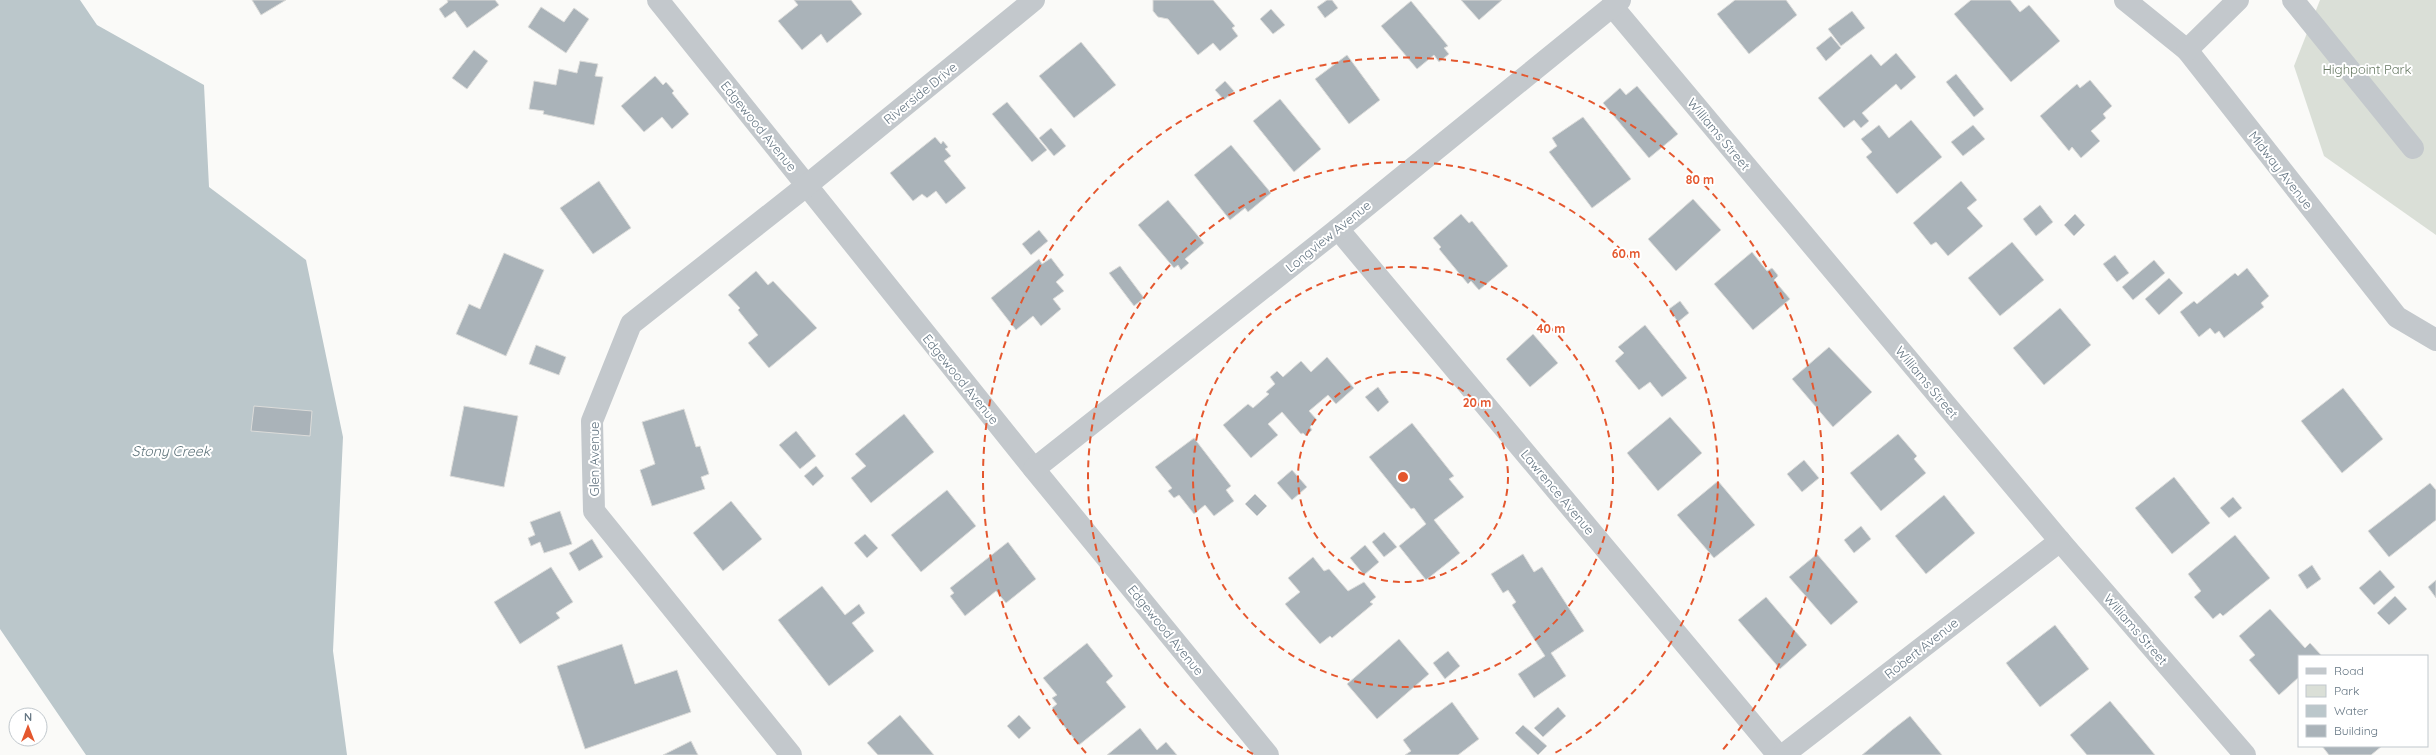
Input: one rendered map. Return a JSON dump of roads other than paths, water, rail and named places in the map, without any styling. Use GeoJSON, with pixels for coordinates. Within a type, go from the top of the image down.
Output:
{"type":"FeatureCollection","features":[{"type":"Feature","properties":{"kind":"street","name":"Edgewood Avenue"},"geometry":{"type":"LineString","coordinates":[[658,0],[1034,469],[1268,755]]}},
{"type":"Feature","properties":{"kind":"street","name":"Riverside Drive"},"geometry":{"type":"LineString","coordinates":[[806,186],[1034,0]]}},
{"type":"Feature","properties":{"kind":"street","name":"Midway Avenue"},"geometry":{"type":"LineString","coordinates":[[2125,0],[2187,50],[2397,317],[2436,340]]}},
{"type":"Feature","properties":{"kind":"street"},"geometry":{"type":"LineString","coordinates":[[2187,50],[2238,0]]}},
{"type":"Feature","properties":{"kind":"street"},"geometry":{"type":"LineString","coordinates":[[2293,0],[2413,148]]}},
{"type":"Feature","properties":{"kind":"street","name":"Longview Avenue"},"geometry":{"type":"LineString","coordinates":[[1034,469],[1338,229],[1616,3]]}},
{"type":"Feature","properties":{"kind":"street","name":"Williams Street"},"geometry":{"type":"LineString","coordinates":[[1616,3],[2060,541],[2246,755]]}},
{"type":"Feature","properties":{"kind":"street","name":"Glen Avenue"},"geometry":{"type":"LineString","coordinates":[[790,755],[594,510],[592,421],[631,324],[806,186]]}},
{"type":"Feature","properties":{"kind":"street","name":"Lawrence Avenue"},"geometry":{"type":"LineString","coordinates":[[1338,229],[1778,755]]}},
{"type":"Feature","properties":{"kind":"street","name":"Robert Avenue"},"geometry":{"type":"LineString","coordinates":[[1783,755],[2060,541]]}},
{"type":"Feature","properties":{"kind":"water","name":"Stony Creek"},"geometry":{"type":"Polygon","coordinates":[[[0,0],[80,0],[97,25],[204,85],[209,187],[306,260],[343,437],[333,651],[347,755],[86,755],[0,629],[0,0]]]}},
{"type":"Feature","properties":{"kind":"park label","name":"Highpoint Park"},"geometry":{"type":"Point","coordinates":[2367,69]}}]}
